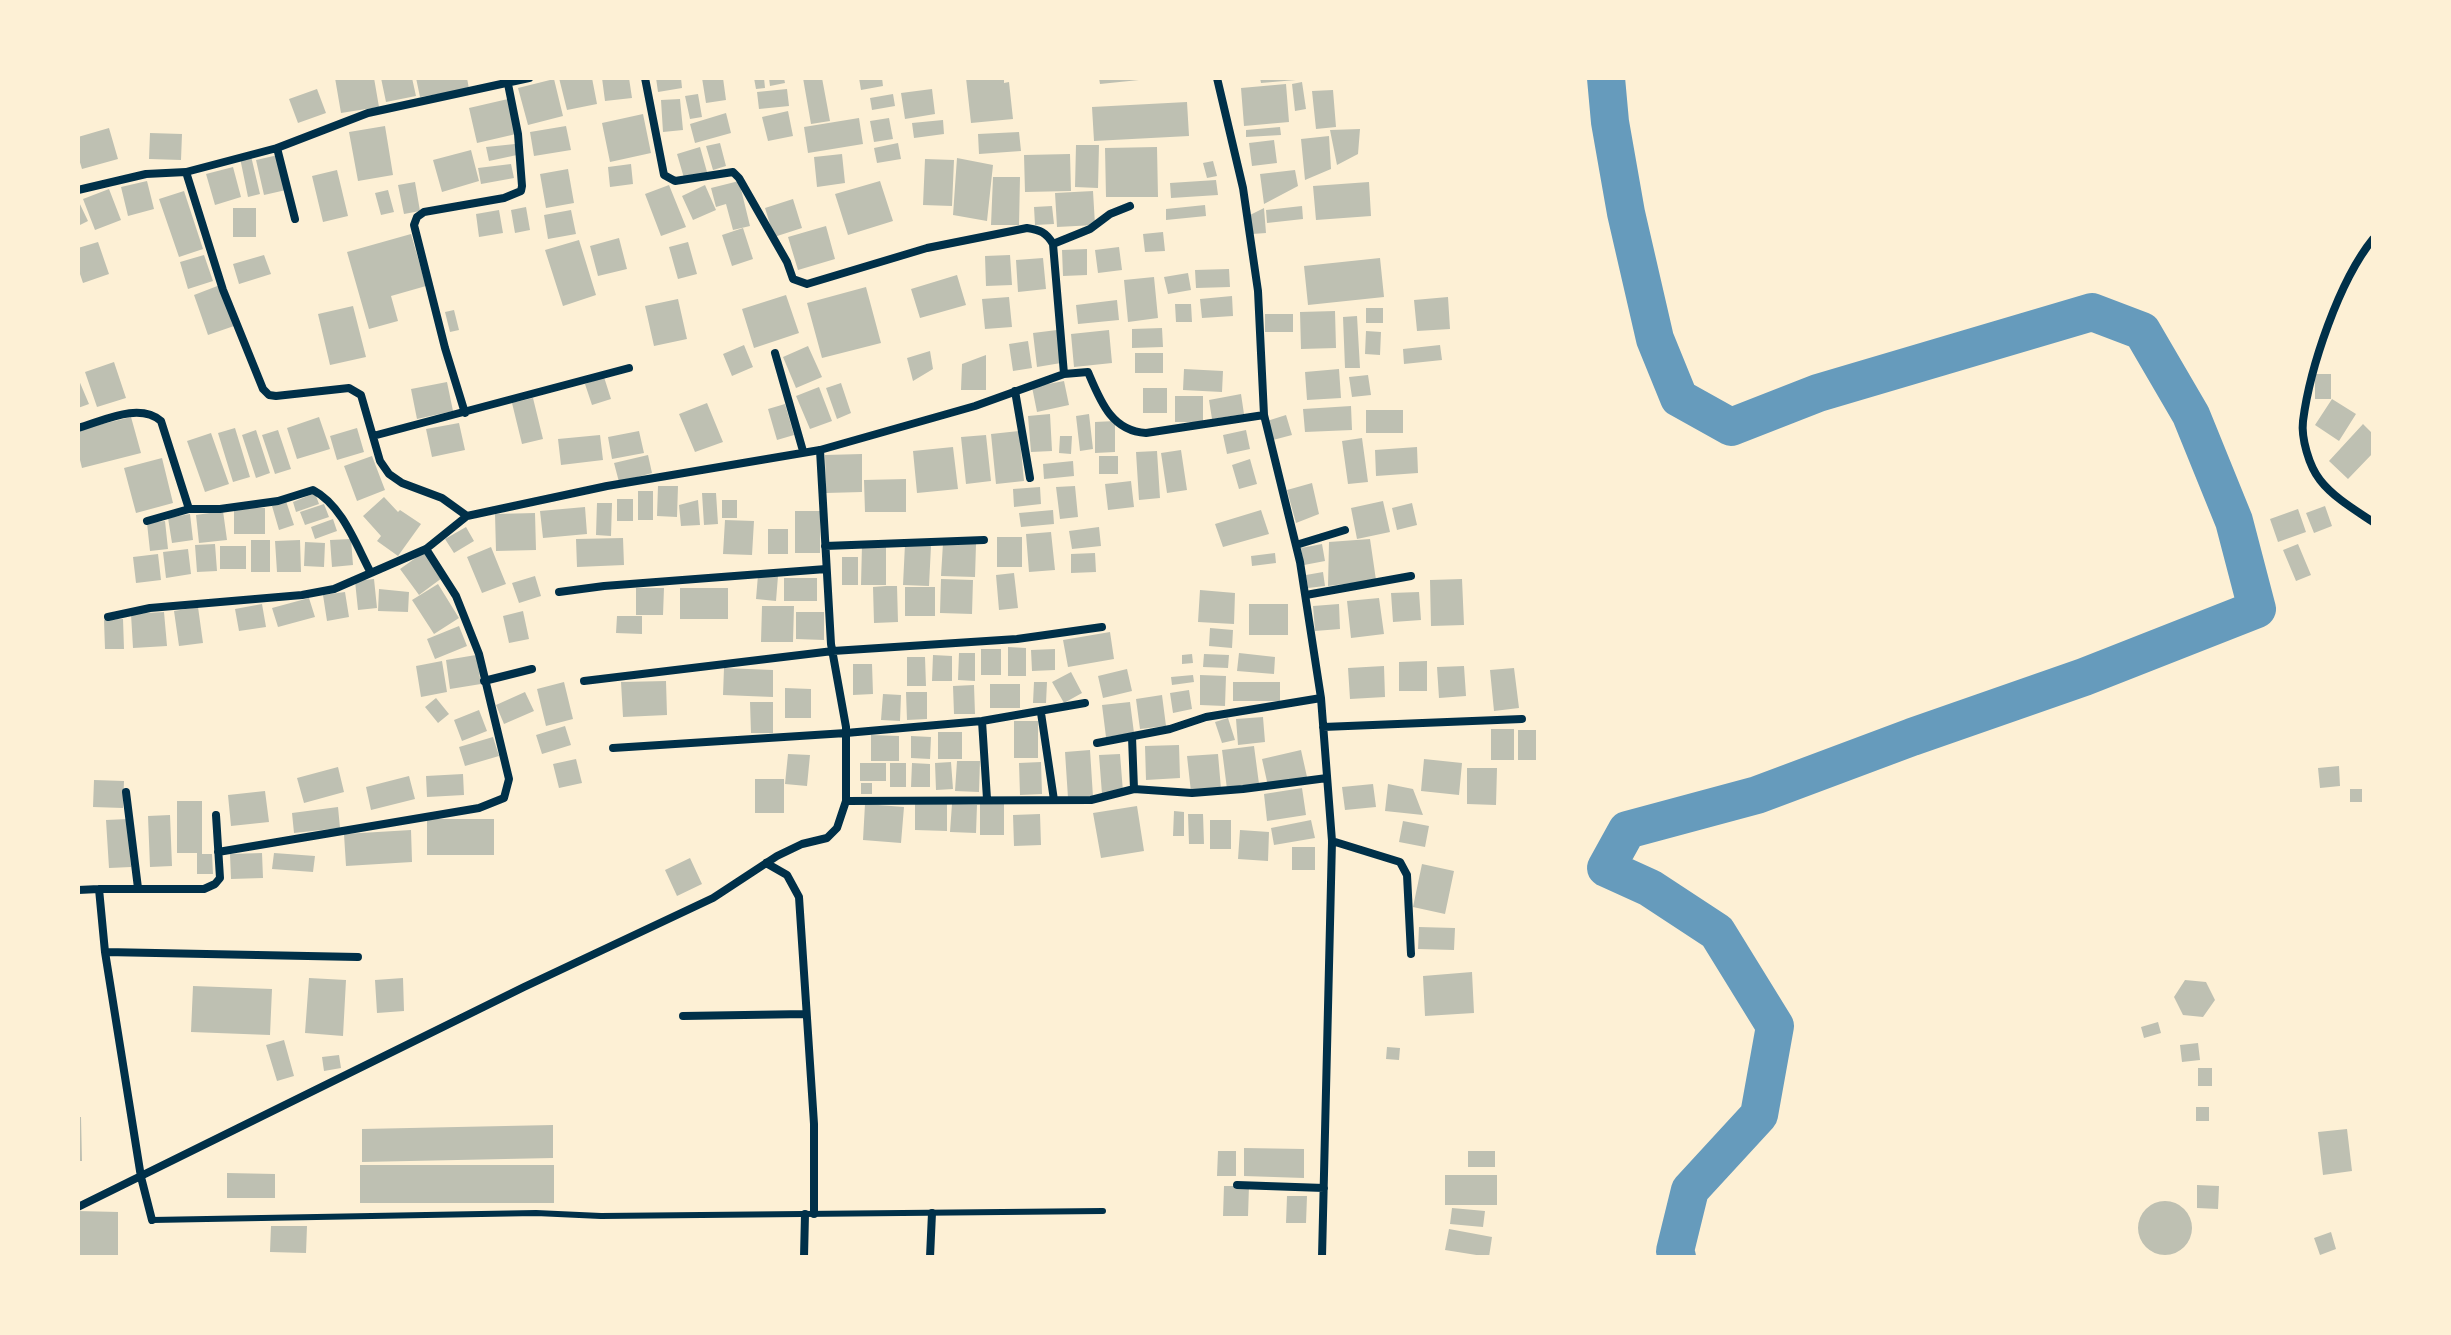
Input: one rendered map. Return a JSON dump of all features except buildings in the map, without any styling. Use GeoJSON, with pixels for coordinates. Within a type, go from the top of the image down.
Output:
{"type":"FeatureCollection","features":[{"type":"Feature","properties":{"kind":"street"},"geometry":{"type":"LineString","coordinates":[[78,190],[146,174],[186,172],[277,148],[368,113],[529,78]]}},
{"type":"Feature","properties":{"kind":"street"},"geometry":{"type":"LineString","coordinates":[[645,78],[664,175],[675,181],[733,172],[787,262],[793,279],[801,283],[807,284],[927,248],[1027,228],[1041,230],[1053,244],[1064,374]]}},
{"type":"Feature","properties":{"kind":"street"},"geometry":{"type":"LineString","coordinates":[[1217,78],[1243,188],[1258,291],[1264,415],[1296,545],[1321,698],[1332,841],[1322,1257]]}},
{"type":"Feature","properties":{"kind":"street"},"geometry":{"type":"LineString","coordinates":[[465,413],[414,225],[417,217],[424,212],[504,198],[521,191],[518,134],[508,81]]}},
{"type":"Feature","properties":{"kind":"street"},"geometry":{"type":"LineString","coordinates":[[277,148],[295,219]]}},
{"type":"Feature","properties":{"kind":"street"},"geometry":{"type":"LineString","coordinates":[[186,172],[223,290],[263,389],[269,395],[276,396],[349,388],[356,390],[361,395],[380,461],[389,474],[402,483],[442,498],[467,516]]}},
{"type":"Feature","properties":{"kind":"street"},"geometry":{"type":"LineString","coordinates":[[1053,244],[1090,229],[1110,214],[1130,206]]}},
{"type":"Feature","properties":{"kind":"street"},"geometry":{"type":"LineString","coordinates":[[2373,239],[2357,258],[2335,305],[2302,424],[2308,456],[2320,479],[2345,503],[2373,522]]}},
{"type":"Feature","properties":{"kind":"street"},"geometry":{"type":"LineString","coordinates":[[775,353],[803,451]]}},
{"type":"Feature","properties":{"kind":"street"},"geometry":{"type":"LineString","coordinates":[[373,436],[629,368]]}},
{"type":"Feature","properties":{"kind":"street"},"geometry":{"type":"LineString","coordinates":[[108,617],[150,608],[302,595],[334,589],[426,549],[467,516],[607,486],[820,450],[975,406],[1064,374],[1088,372],[1102,406],[1114,420],[1133,432],[1146,433],[1264,415]]}},
{"type":"Feature","properties":{"kind":"street"},"geometry":{"type":"LineString","coordinates":[[1015,391],[1030,478]]}},
{"type":"Feature","properties":{"kind":"street"},"geometry":{"type":"LineString","coordinates":[[78,428],[141,410],[153,413],[161,421],[189,509]]}},
{"type":"Feature","properties":{"kind":"street"},"geometry":{"type":"LineString","coordinates":[[78,1207],[524,987],[713,898],[766,863],[802,844],[827,838],[837,828],[846,801],[846,733],[833,651],[820,450]]}},
{"type":"Feature","properties":{"kind":"street"},"geometry":{"type":"LineString","coordinates":[[147,521],[189,509],[220,509],[278,501],[313,490],[326,497],[336,510],[371,573]]}},
{"type":"Feature","properties":{"kind":"street"},"geometry":{"type":"LineString","coordinates":[[1296,545],[1345,530]]}},
{"type":"Feature","properties":{"kind":"street"},"geometry":{"type":"LineString","coordinates":[[825,546],[984,540]]}},
{"type":"Feature","properties":{"kind":"street"},"geometry":{"type":"LineString","coordinates":[[218,852],[479,808],[504,798],[509,779],[479,654],[456,596],[426,549]]}},
{"type":"Feature","properties":{"kind":"street"},"geometry":{"type":"LineString","coordinates":[[559,592],[826,569]]}},
{"type":"Feature","properties":{"kind":"street"},"geometry":{"type":"LineString","coordinates":[[1306,595],[1411,576]]}},
{"type":"Feature","properties":{"kind":"street"},"geometry":{"type":"LineString","coordinates":[[584,681],[833,651],[1017,639],[1102,627]]}},
{"type":"Feature","properties":{"kind":"street"},"geometry":{"type":"LineString","coordinates":[[484,681],[532,669]]}},
{"type":"Feature","properties":{"kind":"street"},"geometry":{"type":"LineString","coordinates":[[1097,743],[1219,714],[1321,698]]}},
{"type":"Feature","properties":{"kind":"street"},"geometry":{"type":"LineString","coordinates":[[613,748],[982,721],[1085,703]]}},
{"type":"Feature","properties":{"kind":"street"},"geometry":{"type":"LineString","coordinates":[[1041,713],[1054,800]]}},
{"type":"Feature","properties":{"kind":"street"},"geometry":{"type":"LineString","coordinates":[[1323,727],[1522,719]]}},
{"type":"Feature","properties":{"kind":"street"},"geometry":{"type":"LineString","coordinates":[[982,721],[987,799]]}},
{"type":"Feature","properties":{"kind":"street"},"geometry":{"type":"LineString","coordinates":[[1132,737],[1134,789]]}},
{"type":"Feature","properties":{"kind":"street"},"geometry":{"type":"LineString","coordinates":[[846,801],[1091,800],[1134,789],[1192,793],[1327,778]]}},
{"type":"Feature","properties":{"kind":"street"},"geometry":{"type":"LineString","coordinates":[[126,792],[138,888]]}},
{"type":"Feature","properties":{"kind":"street"},"geometry":{"type":"LineString","coordinates":[[78,890],[204,889],[215,884],[220,878],[216,815]]}},
{"type":"Feature","properties":{"kind":"street"},"geometry":{"type":"LineString","coordinates":[[1332,841],[1400,862],[1407,875],[1411,954]]}},
{"type":"Feature","properties":{"kind":"street"},"geometry":{"type":"LineString","coordinates":[[766,863],[787,875],[799,897],[814,1124],[804,1257]]}},
{"type":"Feature","properties":{"kind":"street"},"geometry":{"type":"LineString","coordinates":[[99,889],[105,952],[141,1177],[152,1220]]}},
{"type":"Feature","properties":{"kind":"street"},"geometry":{"type":"LineString","coordinates":[[105,952],[358,957]]}},
{"type":"Feature","properties":{"kind":"street"},"geometry":{"type":"LineString","coordinates":[[683,1016],[806,1014]]}},
{"type":"Feature","properties":{"kind":"street"},"geometry":{"type":"LineString","coordinates":[[1237,1185],[1324,1188]]}},
{"type":"Feature","properties":{"kind":"street"},"geometry":{"type":"LineString","coordinates":[[930,1257],[932,1213]]}},
{"type":"Feature","properties":{"kind":"lane"},"geometry":{"type":"LineString","coordinates":[[152,1220],[536,1213],[601,1216],[1103,1211]]}},
{"type":"Feature","properties":{"kind":"waterway"},"geometry":{"type":"LineString","coordinates":[[1606,78],[1610,122],[1626,213],[1655,339],[1679,398],[1731,427],[1818,393],[2092,312],[2142,331],[2191,415],[2234,521],[2257,609],[2084,677],[1757,795],[1627,830],[1606,868],[1650,888],[1717,932],[1775,1026],[1759,1115],[1690,1190],[1675,1251],[1677,1257]]}}]}
